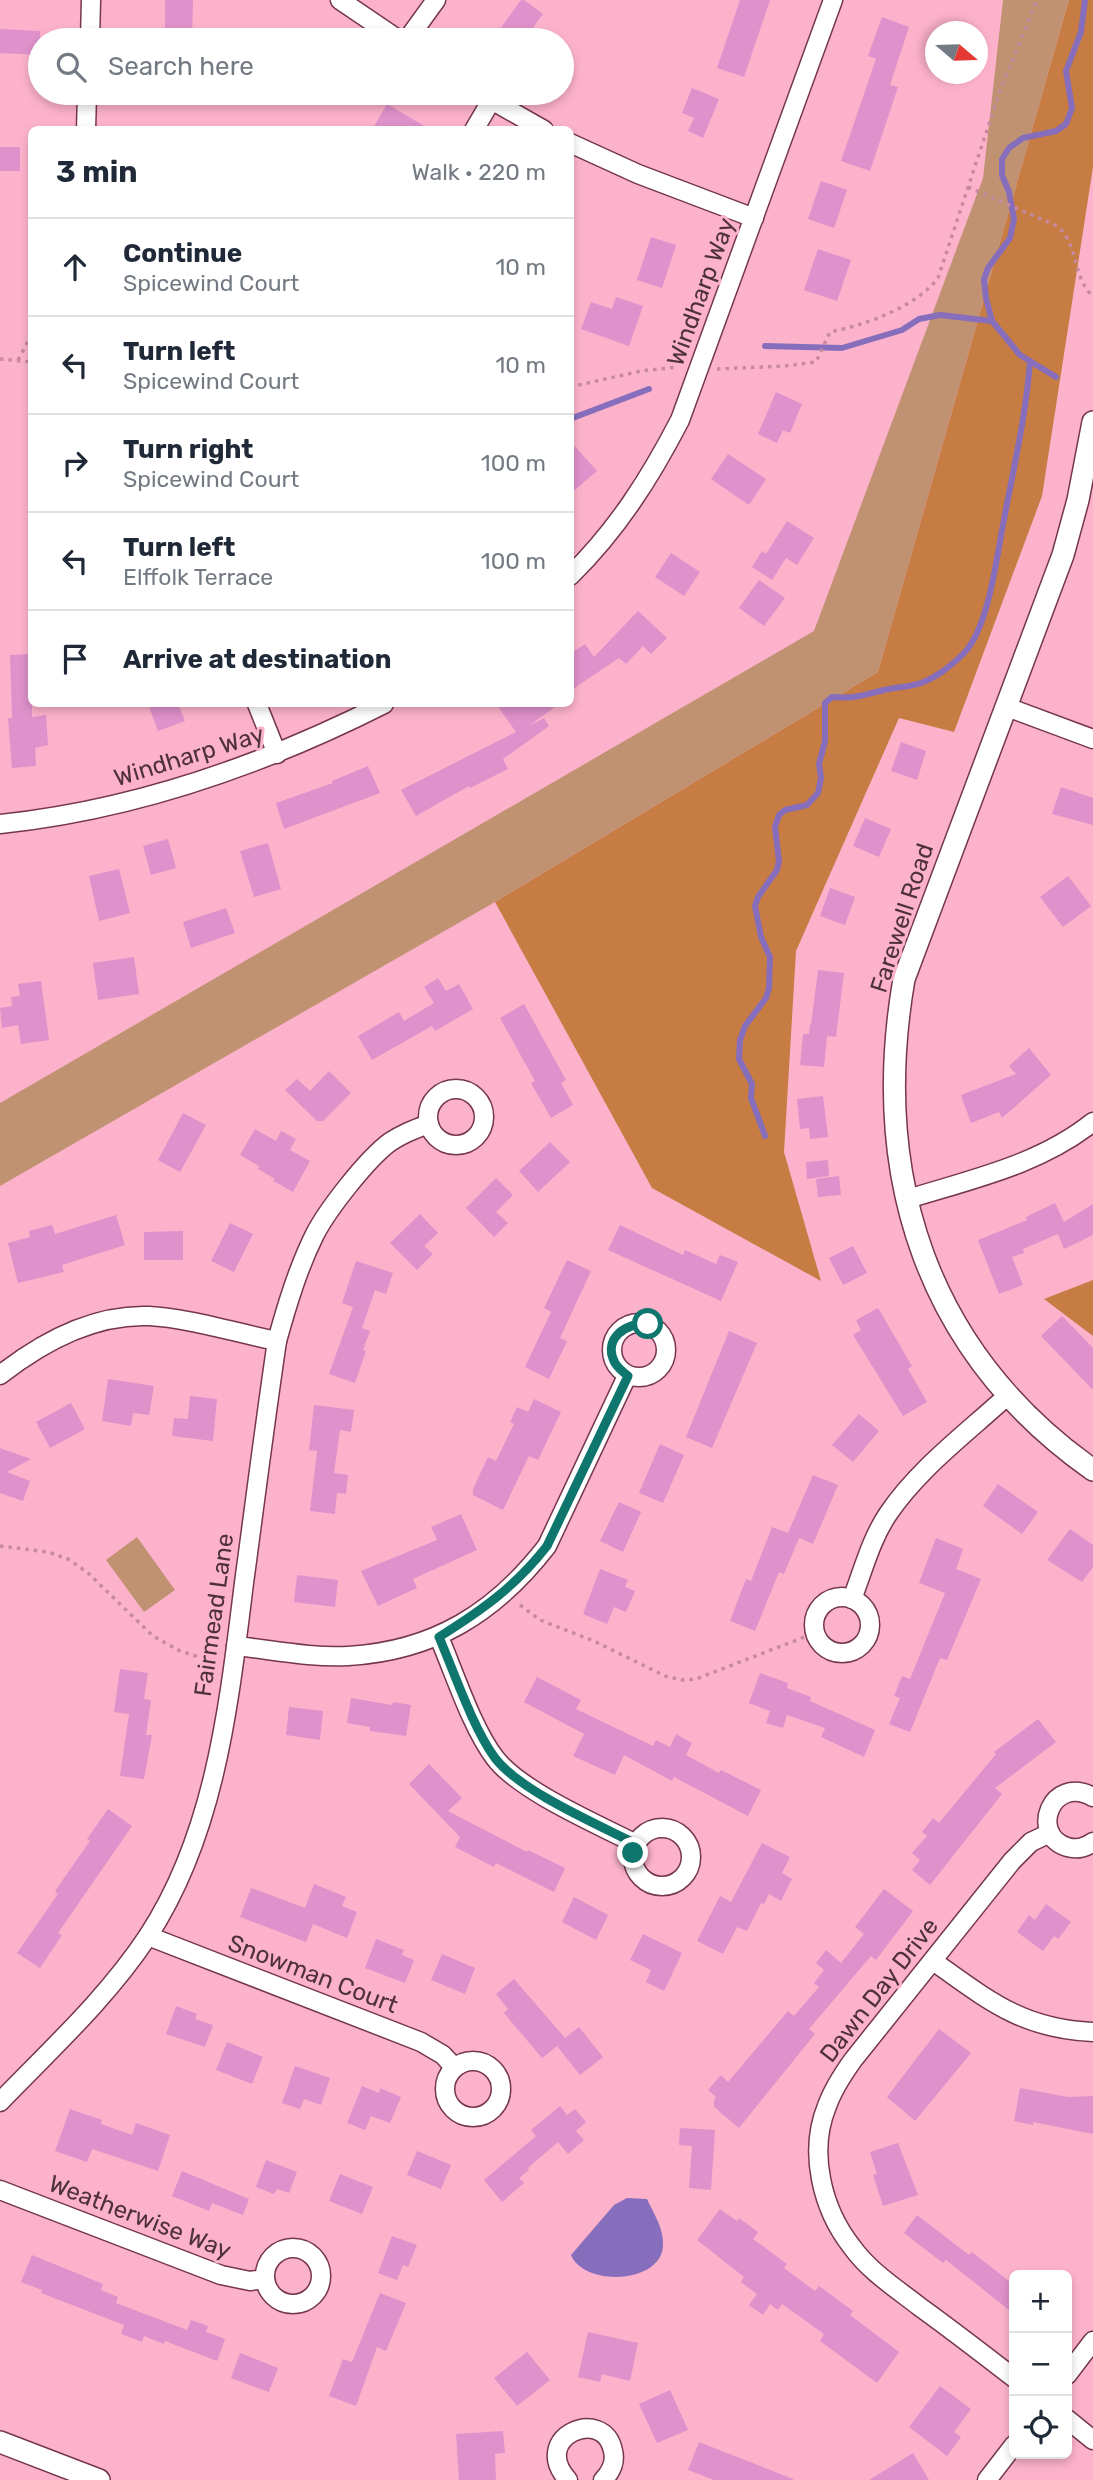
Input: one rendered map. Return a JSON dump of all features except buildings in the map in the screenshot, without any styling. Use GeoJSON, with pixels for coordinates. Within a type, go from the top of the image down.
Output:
{"type":"FeatureCollection","features":[{"type":"Feature","properties":{"kind":"street"},"geometry":{"type":"LineString","coordinates":[[90,28],[91,0]]}},
{"type":"Feature","properties":{"kind":"street"},"geometry":{"type":"LineString","coordinates":[[340,0],[381,28]]}},
{"type":"Feature","properties":{"kind":"street"},"geometry":{"type":"LineString","coordinates":[[416,28],[436,0]]}},
{"type":"Feature","properties":{"kind":"street","name":"Windharp Way"},"geometry":{"type":"LineString","coordinates":[[574,572],[598,548],[630,507],[656,467],[680,420],[832,0]]}},
{"type":"Feature","properties":{"kind":"street"},"geometry":{"type":"LineString","coordinates":[[86,126],[87,105]]}},
{"type":"Feature","properties":{"kind":"street"},"geometry":{"type":"LineString","coordinates":[[475,126],[482,105]]}},
{"type":"Feature","properties":{"kind":"street"},"geometry":{"type":"LineString","coordinates":[[499,105],[537,126]]}},
{"type":"Feature","properties":{"kind":"street"},"geometry":{"type":"LineString","coordinates":[[574,145],[638,174],[754,218]]}},
{"type":"Feature","properties":{"kind":"street","name":"Farewell Road"},"geometry":{"type":"LineString","coordinates":[[1093,422],[1078,500],[1063,555],[905,979],[897,1024],[893,1095],[897,1156],[921,1250],[938,1293],[983,1363],[1008,1395],[1061,1447],[1093,1470]]}},
{"type":"Feature","properties":{"kind":"street"},"geometry":{"type":"LineString","coordinates":[[258,707],[278,754]]}},
{"type":"Feature","properties":{"kind":"street","name":"Windharp Way"},"geometry":{"type":"LineString","coordinates":[[0,824],[51,818],[152,796],[234,771],[278,754],[378,707]]}},
{"type":"Feature","properties":{"kind":"street"},"geometry":{"type":"LineString","coordinates":[[1007,707],[1093,739]]}},
{"type":"Feature","properties":{"kind":"street"},"geometry":{"type":"LineString","coordinates":[[908,1199],[1006,1169],[1047,1152],[1093,1122]]}},
{"type":"Feature","properties":{"kind":"street","name":"Fairmead Lane"},"geometry":{"type":"LineString","coordinates":[[0,2102],[114,1983],[148,1936],[176,1887],[206,1809],[236,1646],[277,1342],[300,1268],[316,1233],[361,1171],[387,1144],[410,1130],[429,1124]]}},
{"type":"Feature","properties":{"kind":"street"},"geometry":{"type":"LineString","coordinates":[[0,1374],[48,1342],[78,1329],[130,1317],[151,1316],[177,1320],[277,1342]]}},
{"type":"Feature","properties":{"kind":"street"},"geometry":{"type":"LineString","coordinates":[[236,1646],[346,1656],[384,1652],[439,1637],[481,1611],[507,1591],[547,1546],[628,1376]]}},
{"type":"Feature","properties":{"kind":"street"},"geometry":{"type":"LineString","coordinates":[[852,1599],[875,1539],[887,1516],[904,1493],[1008,1395]]}},
{"type":"Feature","properties":{"kind":"street"},"geometry":{"type":"LineString","coordinates":[[840,1597],[852,1599],[862,1606],[869,1617],[870,1630],[865,1642],[856,1650],[843,1654],[831,1651],[821,1644],[815,1633],[814,1621],[819,1609],[828,1601],[840,1597]]}},
{"type":"Feature","properties":{"kind":"street"},"geometry":{"type":"LineString","coordinates":[[439,1637],[482,1736],[495,1759],[529,1787],[636,1844]]}},
{"type":"Feature","properties":{"kind":"street"},"geometry":{"type":"LineString","coordinates":[[1093,1797],[1075,1791],[1057,1798],[1047,1814],[1050,1833],[1063,1846],[1081,1848],[1093,1842]]}},
{"type":"Feature","properties":{"kind":"street","name":"Dawn Day Drive"},"geometry":{"type":"LineString","coordinates":[[1009,2374],[897,2289],[853,2249],[833,2217],[826,2199],[821,2178],[818,2139],[825,2108],[853,2060],[1012,1861],[1031,1842],[1050,1833]]}},
{"type":"Feature","properties":{"kind":"street","name":"Snowman Court"},"geometry":{"type":"LineString","coordinates":[[148,1936],[421,2042],[443,2055],[454,2067]]}},
{"type":"Feature","properties":{"kind":"street"},"geometry":{"type":"LineString","coordinates":[[933,1961],[994,2004],[1021,2017],[1050,2026],[1093,2032]]}},
{"type":"Feature","properties":{"kind":"street","name":"Weatherwise Way"},"geometry":{"type":"LineString","coordinates":[[0,2190],[221,2275],[250,2281],[265,2279]]}},
{"type":"Feature","properties":{"kind":"street"},"geometry":{"type":"LineString","coordinates":[[1072,2368],[1093,2341]]}},
{"type":"Feature","properties":{"kind":"street"},"geometry":{"type":"LineString","coordinates":[[1072,2423],[1093,2440]]}},
{"type":"Feature","properties":{"kind":"street"},"geometry":{"type":"LineString","coordinates":[[568,2480],[558,2465],[559,2446],[571,2432],[590,2428],[598,2431],[612,2444],[614,2463],[604,2480]]}},
{"type":"Feature","properties":{"kind":"street"},"geometry":{"type":"LineString","coordinates":[[0,2442],[99,2480]]}},
{"type":"Feature","properties":{"kind":"street"},"geometry":{"type":"LineString","coordinates":[[988,2480],[1009,2452]]}},
{"type":"Feature","properties":{"kind":"path"},"geometry":{"type":"LineString","coordinates":[[816,362],[830,332],[866,322],[929,289],[938,278],[1000,91],[1037,0]]}},
{"type":"Feature","properties":{"kind":"path"},"geometry":{"type":"LineString","coordinates":[[968,187],[1057,226],[1066,234],[1085,289],[1093,296]]}},
{"type":"Feature","properties":{"kind":"path"},"geometry":{"type":"LineString","coordinates":[[18,360],[28,341]]}},
{"type":"Feature","properties":{"kind":"path"},"geometry":{"type":"LineString","coordinates":[[0,359],[28,361]]}},
{"type":"Feature","properties":{"kind":"path"},"geometry":{"type":"LineString","coordinates":[[0,1546],[48,1552],[68,1559],[87,1572],[153,1636],[180,1651],[202,1658],[236,1646]]}},
{"type":"Feature","properties":{"kind":"path"},"geometry":{"type":"LineString","coordinates":[[507,1591],[526,1611],[540,1620],[594,1641],[665,1676],[682,1680],[696,1679],[815,1633]]}},
{"type":"Feature","properties":{"kind":"shaded area"},"geometry":{"type":"Polygon","coordinates":[[[1003,0],[1069,0],[878,672],[495,902],[0,1186],[0,1103],[814,631],[983,178],[1003,0]]]}},
{"type":"Feature","properties":{"kind":"shaded area"},"geometry":{"type":"Polygon","coordinates":[[[1069,0],[1093,0],[1093,167],[1042,496],[954,732],[899,718],[796,951],[784,1152],[821,1281],[652,1188],[495,902],[878,672],[1069,0]]]}},
{"type":"Feature","properties":{"kind":"shaded area"},"geometry":{"type":"Polygon","coordinates":[[[1093,1280],[1093,1336],[1044,1299],[1093,1280]]]}},
{"type":"Feature","properties":{"kind":"shaded area"},"geometry":{"type":"Polygon","coordinates":[[[137,1537],[175,1590],[144,1612],[106,1560],[137,1537]]]}},
{"type":"Feature","properties":{"kind":"shaded area"},"geometry":{"type":"Polygon","coordinates":[[[627,2198],[647,2199],[662,2234],[663,2246],[659,2259],[650,2268],[621,2277],[591,2272],[579,2265],[571,2255],[614,2205],[627,2198]]]}},
{"type":"Feature","properties":{"kind":"waterway"},"geometry":{"type":"LineString","coordinates":[[1056,377],[1020,355],[992,321],[984,279],[988,268],[1010,238],[1014,219],[1009,192],[1002,175],[1002,159],[1009,148],[1023,138],[1056,131],[1066,124],[1072,108],[1066,71],[1081,32],[1085,0]]}},
{"type":"Feature","properties":{"kind":"waterway"},"geometry":{"type":"LineString","coordinates":[[765,346],[842,348],[902,330],[919,319],[940,315],[992,321]]}},
{"type":"Feature","properties":{"kind":"waterway"},"geometry":{"type":"LineString","coordinates":[[765,1136],[751,1098],[752,1084],[739,1059],[740,1040],[745,1026],[766,998],[769,988],[770,957],[761,937],[755,906],[758,897],[777,870],[779,861],[775,827],[779,815],[785,810],[807,805],[818,793],[821,778],[819,764],[825,741],[825,703],[832,697],[859,696],[921,683],[950,666],[973,640],[986,609],[994,573],[1022,423],[1030,361]]}},
{"type":"Feature","properties":{"kind":"waterway"},"geometry":{"type":"LineString","coordinates":[[574,417],[649,389]]}},
{"type":"Feature","properties":{"kind":"route"},"geometry":{"type":"LineString","coordinates":[[633,1853],[636,1844],[529,1787],[495,1759],[482,1736],[439,1637],[507,1591],[547,1546],[628,1376],[616,1365],[612,1354],[613,1342],[627,1326],[648,1324]]}}]}
